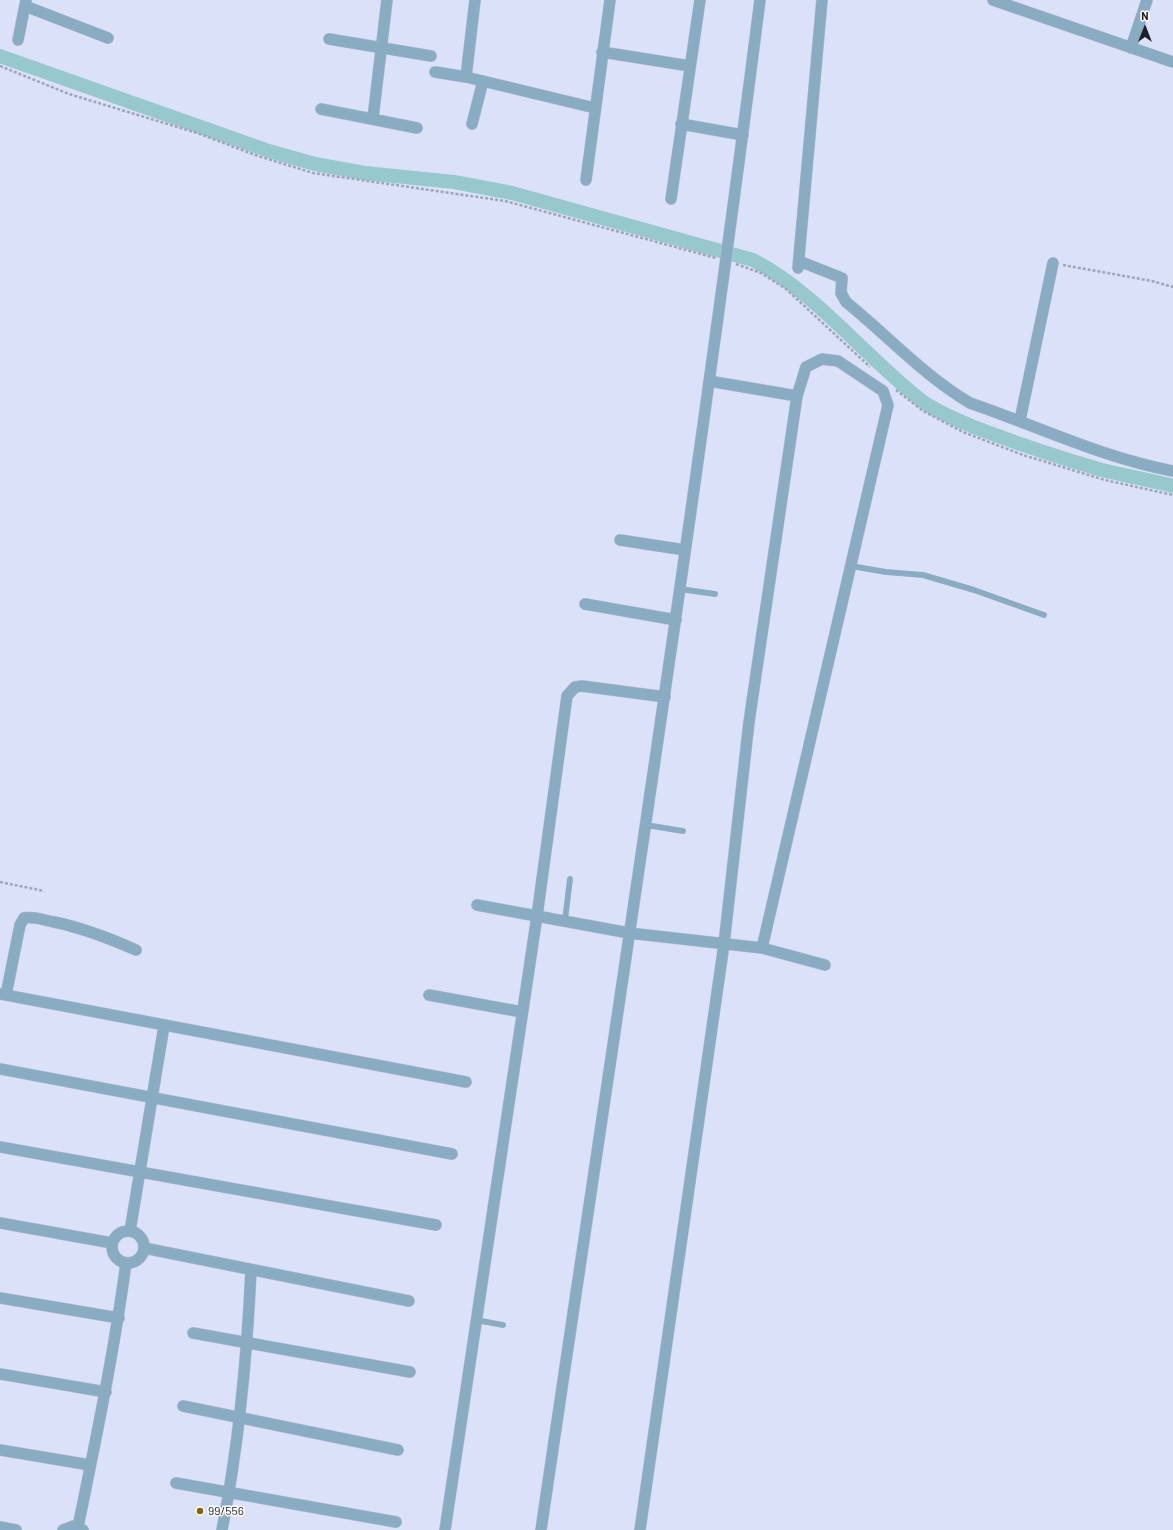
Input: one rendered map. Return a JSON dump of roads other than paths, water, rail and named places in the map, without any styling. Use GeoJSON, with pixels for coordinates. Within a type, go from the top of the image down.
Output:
{"type":"FeatureCollection","features":[{"type":"Feature","properties":{"kind":"street"},"geometry":{"type":"LineString","coordinates":[[373,118],[387,0]]}},
{"type":"Feature","properties":{"kind":"street"},"geometry":{"type":"LineString","coordinates":[[466,77],[475,0]]}},
{"type":"Feature","properties":{"kind":"street"},"geometry":{"type":"LineString","coordinates":[[586,180],[610,0]]}},
{"type":"Feature","properties":{"kind":"street"},"geometry":{"type":"LineString","coordinates":[[671,199],[700,0]]}},
{"type":"Feature","properties":{"kind":"street"},"geometry":{"type":"LineString","coordinates":[[541,1530],[665,697],[726,262],[760,0]]}},
{"type":"Feature","properties":{"kind":"street"},"geometry":{"type":"LineString","coordinates":[[822,0],[798,264],[842,278],[841,293],[846,302],[951,392],[970,403],[1020,420],[1105,453],[1150,467],[1173,471]]}},
{"type":"Feature","properties":{"kind":"street"},"geometry":{"type":"LineString","coordinates":[[993,0],[1173,62]]}},
{"type":"Feature","properties":{"kind":"street"},"geometry":{"type":"LineString","coordinates":[[1130,48],[1147,0]]}},
{"type":"Feature","properties":{"kind":"street"},"geometry":{"type":"LineString","coordinates":[[18,40],[25,3],[108,38]]}},
{"type":"Feature","properties":{"kind":"street"},"geometry":{"type":"LineString","coordinates":[[329,39],[431,56]]}},
{"type":"Feature","properties":{"kind":"street"},"geometry":{"type":"LineString","coordinates":[[602,52],[690,66]]}},
{"type":"Feature","properties":{"kind":"street"},"geometry":{"type":"LineString","coordinates":[[435,72],[466,77],[595,108]]}},
{"type":"Feature","properties":{"kind":"street"},"geometry":{"type":"LineString","coordinates":[[472,124],[483,81]]}},
{"type":"Feature","properties":{"kind":"street"},"geometry":{"type":"LineString","coordinates":[[321,109],[373,118],[417,128]]}},
{"type":"Feature","properties":{"kind":"street"},"geometry":{"type":"LineString","coordinates":[[681,124],[743,135]]}},
{"type":"Feature","properties":{"kind":"street"},"geometry":{"type":"LineString","coordinates":[[1020,420],[1053,263]]}},
{"type":"Feature","properties":{"kind":"street"},"geometry":{"type":"LineString","coordinates":[[640,1530],[724,944],[750,722],[796,396],[806,367],[822,359],[838,361],[883,391],[887,398],[888,405],[762,948]]}},
{"type":"Feature","properties":{"kind":"street"},"geometry":{"type":"LineString","coordinates":[[709,381],[796,396]]}},
{"type":"Feature","properties":{"kind":"street"},"geometry":{"type":"LineString","coordinates":[[620,540],[685,550]]}},
{"type":"Feature","properties":{"kind":"street"},"geometry":{"type":"LineString","coordinates":[[585,604],[676,620]]}},
{"type":"Feature","properties":{"kind":"street"},"geometry":{"type":"LineString","coordinates":[[445,1530],[537,916],[567,696],[575,687],[582,686],[665,697]]}},
{"type":"Feature","properties":{"kind":"street"},"geometry":{"type":"LineString","coordinates":[[477,905],[629,933],[762,948],[825,965]]}},
{"type":"Feature","properties":{"kind":"street"},"geometry":{"type":"LineString","coordinates":[[136,950],[97,933],[80,928],[32,917],[24,918],[20,925],[3,995],[466,1082]]}},
{"type":"Feature","properties":{"kind":"street"},"geometry":{"type":"LineString","coordinates":[[429,995],[522,1012]]}},
{"type":"Feature","properties":{"kind":"street"},"geometry":{"type":"LineString","coordinates":[[130,1231],[164,1026]]}},
{"type":"Feature","properties":{"kind":"street"},"geometry":{"type":"LineString","coordinates":[[0,1069],[152,1096],[452,1154]]}},
{"type":"Feature","properties":{"kind":"street"},"geometry":{"type":"LineString","coordinates":[[0,1146],[436,1225]]}},
{"type":"Feature","properties":{"kind":"street"},"geometry":{"type":"LineString","coordinates":[[0,1223],[112,1243]]}},
{"type":"Feature","properties":{"kind":"street"},"geometry":{"type":"LineString","coordinates":[[130,1231],[140,1237],[144,1248],[136,1261],[126,1262],[116,1258],[112,1248],[112,1243],[117,1235],[130,1231]]}},
{"type":"Feature","properties":{"kind":"street"},"geometry":{"type":"LineString","coordinates":[[144,1248],[409,1301]]}},
{"type":"Feature","properties":{"kind":"street"},"geometry":{"type":"LineString","coordinates":[[63,1530],[68,1527],[81,1528],[90,1465],[106,1392],[126,1262]]}},
{"type":"Feature","properties":{"kind":"street"},"geometry":{"type":"LineString","coordinates":[[222,1530],[240,1419],[248,1342],[251,1270]]}},
{"type":"Feature","properties":{"kind":"street"},"geometry":{"type":"LineString","coordinates":[[0,1298],[118,1318]]}},
{"type":"Feature","properties":{"kind":"street"},"geometry":{"type":"LineString","coordinates":[[194,1333],[410,1372]]}},
{"type":"Feature","properties":{"kind":"street"},"geometry":{"type":"LineString","coordinates":[[0,1374],[106,1392]]}},
{"type":"Feature","properties":{"kind":"street"},"geometry":{"type":"LineString","coordinates":[[183,1406],[240,1419],[398,1450]]}},
{"type":"Feature","properties":{"kind":"street"},"geometry":{"type":"LineString","coordinates":[[0,1450],[90,1465]]}},
{"type":"Feature","properties":{"kind":"street"},"geometry":{"type":"LineString","coordinates":[[176,1483],[396,1522]]}},
{"type":"Feature","properties":{"kind":"street"},"geometry":{"type":"LineString","coordinates":[[0,1527],[16,1530]]}},
{"type":"Feature","properties":{"kind":"lane"},"geometry":{"type":"LineString","coordinates":[[851,566],[886,572],[923,575],[974,590],[1044,615]]}},
{"type":"Feature","properties":{"kind":"lane"},"geometry":{"type":"LineString","coordinates":[[680,589],[715,594]]}},
{"type":"Feature","properties":{"kind":"lane"},"geometry":{"type":"LineString","coordinates":[[646,825],[683,831]]}},
{"type":"Feature","properties":{"kind":"lane"},"geometry":{"type":"LineString","coordinates":[[564,920],[570,879]]}},
{"type":"Feature","properties":{"kind":"lane"},"geometry":{"type":"LineString","coordinates":[[476,1320],[503,1325]]}},
{"type":"Feature","properties":{"kind":"waterway"},"geometry":{"type":"LineString","coordinates":[[0,56],[269,151],[315,164],[365,173],[454,182],[512,193],[753,260],[777,274],[799,290],[840,326],[880,365],[922,401],[937,410],[982,430],[1060,457],[1102,470],[1173,486]]}},
{"type":"Feature","properties":{"kind":"place","name":"99/556"},"geometry":{"type":"Point","coordinates":[200,1511]}}]}
